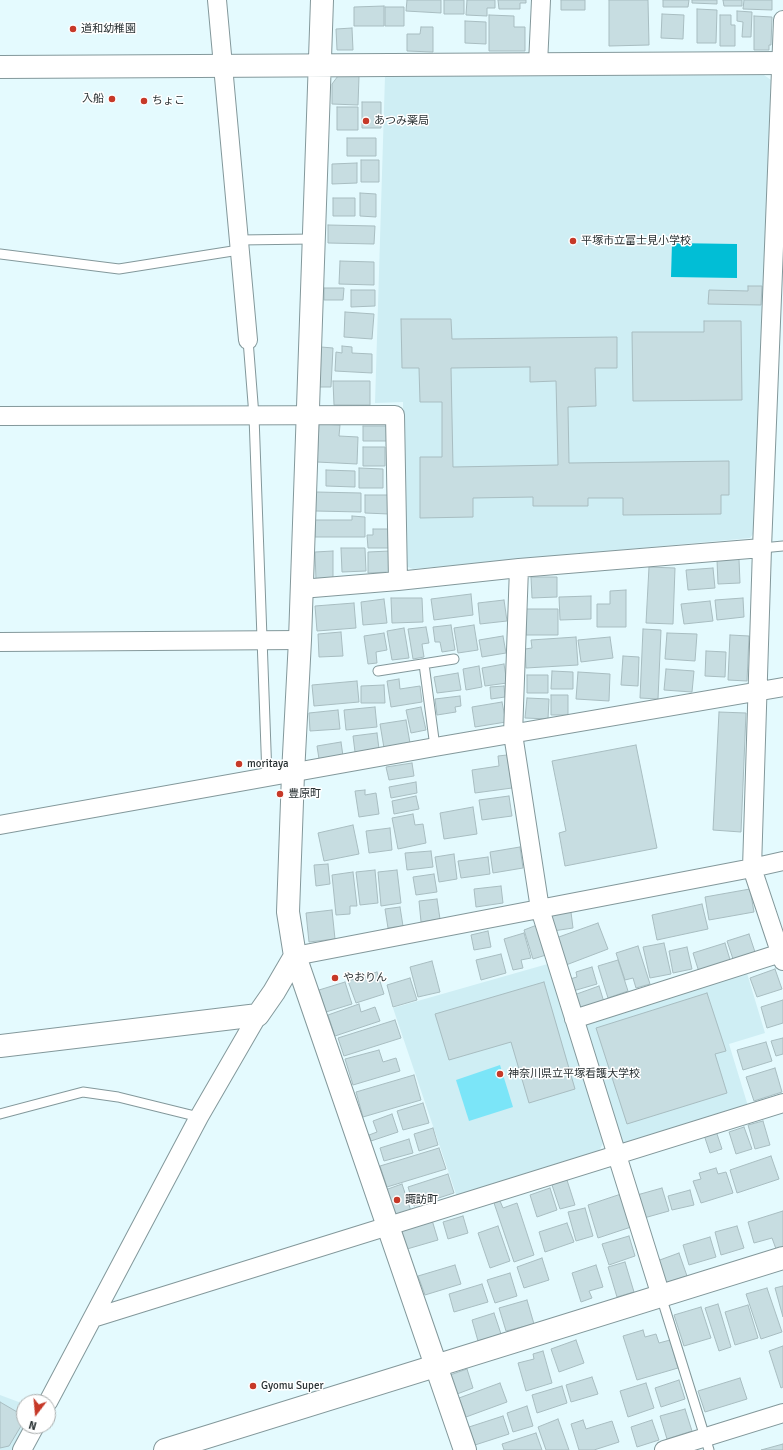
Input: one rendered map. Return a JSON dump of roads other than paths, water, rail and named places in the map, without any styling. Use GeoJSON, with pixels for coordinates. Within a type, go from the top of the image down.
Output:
{"type":"FeatureCollection","features":[{"type":"Feature","properties":{"kind":"street"},"geometry":{"type":"LineString","coordinates":[[217,0],[248,340]]}},
{"type":"Feature","properties":{"kind":"street"},"geometry":{"type":"LineString","coordinates":[[322,0],[300,640],[292,774],[288,912],[295,956],[465,1450]]}},
{"type":"Feature","properties":{"kind":"street"},"geometry":{"type":"LineString","coordinates":[[538,64],[541,0]]}},
{"type":"Feature","properties":{"kind":"street"},"geometry":{"type":"LineString","coordinates":[[574,1019],[782,956],[752,868],[762,548],[776,412],[783,20]]}},
{"type":"Feature","properties":{"kind":"street"},"geometry":{"type":"LineString","coordinates":[[0,67],[782,64]]}},
{"type":"Feature","properties":{"kind":"street"},"geometry":{"type":"LineString","coordinates":[[0,416],[395,415],[398,581]]}},
{"type":"Feature","properties":{"kind":"street"},"geometry":{"type":"LineString","coordinates":[[301,589],[398,581],[519,568],[762,548]]}},
{"type":"Feature","properties":{"kind":"street"},"geometry":{"type":"LineString","coordinates":[[519,568],[513,734],[540,909],[661,1296]]}},
{"type":"Feature","properties":{"kind":"street"},"geometry":{"type":"LineString","coordinates":[[0,642],[300,640]]}},
{"type":"Feature","properties":{"kind":"street"},"geometry":{"type":"LineString","coordinates":[[0,824],[267,777],[292,774],[435,747],[783,688]]}},
{"type":"Feature","properties":{"kind":"street"},"geometry":{"type":"LineString","coordinates":[[52,1394],[199,1117],[258,1015],[274,992],[295,956],[783,861]]}},
{"type":"Feature","properties":{"kind":"street"},"geometry":{"type":"LineString","coordinates":[[0,1046],[258,1015]]}},
{"type":"Feature","properties":{"kind":"street"},"geometry":{"type":"LineString","coordinates":[[93,1318],[783,1103]]}},
{"type":"Feature","properties":{"kind":"street"},"geometry":{"type":"LineString","coordinates":[[165,1450],[783,1258]]}},
{"type":"Feature","properties":{"kind":"street"},"geometry":{"type":"LineString","coordinates":[[664,1450],[707,1444],[783,1413]]}},
{"type":"Feature","properties":{"kind":"street"},"geometry":{"type":"LineString","coordinates":[[22,1450],[31,1434]]}},
{"type":"Feature","properties":{"kind":"lane"},"geometry":{"type":"LineString","coordinates":[[0,254],[119,269],[239,245],[313,239]]}},
{"type":"Feature","properties":{"kind":"lane"},"geometry":{"type":"LineString","coordinates":[[248,340],[254,416],[267,777]]}},
{"type":"Feature","properties":{"kind":"lane"},"geometry":{"type":"LineString","coordinates":[[762,548],[783,546]]}},
{"type":"Feature","properties":{"kind":"lane"},"geometry":{"type":"LineString","coordinates":[[378,671],[454,659]]}},
{"type":"Feature","properties":{"kind":"lane"},"geometry":{"type":"LineString","coordinates":[[424,664],[435,747]]}},
{"type":"Feature","properties":{"kind":"lane"},"geometry":{"type":"LineString","coordinates":[[0,1114],[83,1092],[118,1097],[199,1117]]}},
{"type":"Feature","properties":{"kind":"lane"},"geometry":{"type":"LineString","coordinates":[[661,1296],[707,1444]]}},
{"type":"Feature","properties":{"kind":"place","name":"道和幼稚園"},"geometry":{"type":"Point","coordinates":[73,29]}},
{"type":"Feature","properties":{"kind":"place","name":"入船"},"geometry":{"type":"Point","coordinates":[112,99]}},
{"type":"Feature","properties":{"kind":"place","name":"ちょこ"},"geometry":{"type":"Point","coordinates":[144,101]}},
{"type":"Feature","properties":{"kind":"place","name":"あつみ薬局"},"geometry":{"type":"Point","coordinates":[366,121]}},
{"type":"Feature","properties":{"kind":"place","name":"平塚市立富士見小学校"},"geometry":{"type":"Point","coordinates":[573,241]}},
{"type":"Feature","properties":{"kind":"place","name":"moritaya"},"geometry":{"type":"Point","coordinates":[239,764]}},
{"type":"Feature","properties":{"kind":"place","name":"豊原町"},"geometry":{"type":"Point","coordinates":[280,794]}},
{"type":"Feature","properties":{"kind":"place","name":"やおりん"},"geometry":{"type":"Point","coordinates":[335,978]}},
{"type":"Feature","properties":{"kind":"place","name":"神奈川県立平塚看護大学校"},"geometry":{"type":"Point","coordinates":[500,1074]}},
{"type":"Feature","properties":{"kind":"place","name":"諏訪町"},"geometry":{"type":"Point","coordinates":[397,1200]}},
{"type":"Feature","properties":{"kind":"place","name":"Gyomu Super"},"geometry":{"type":"Point","coordinates":[253,1386]}}]}
